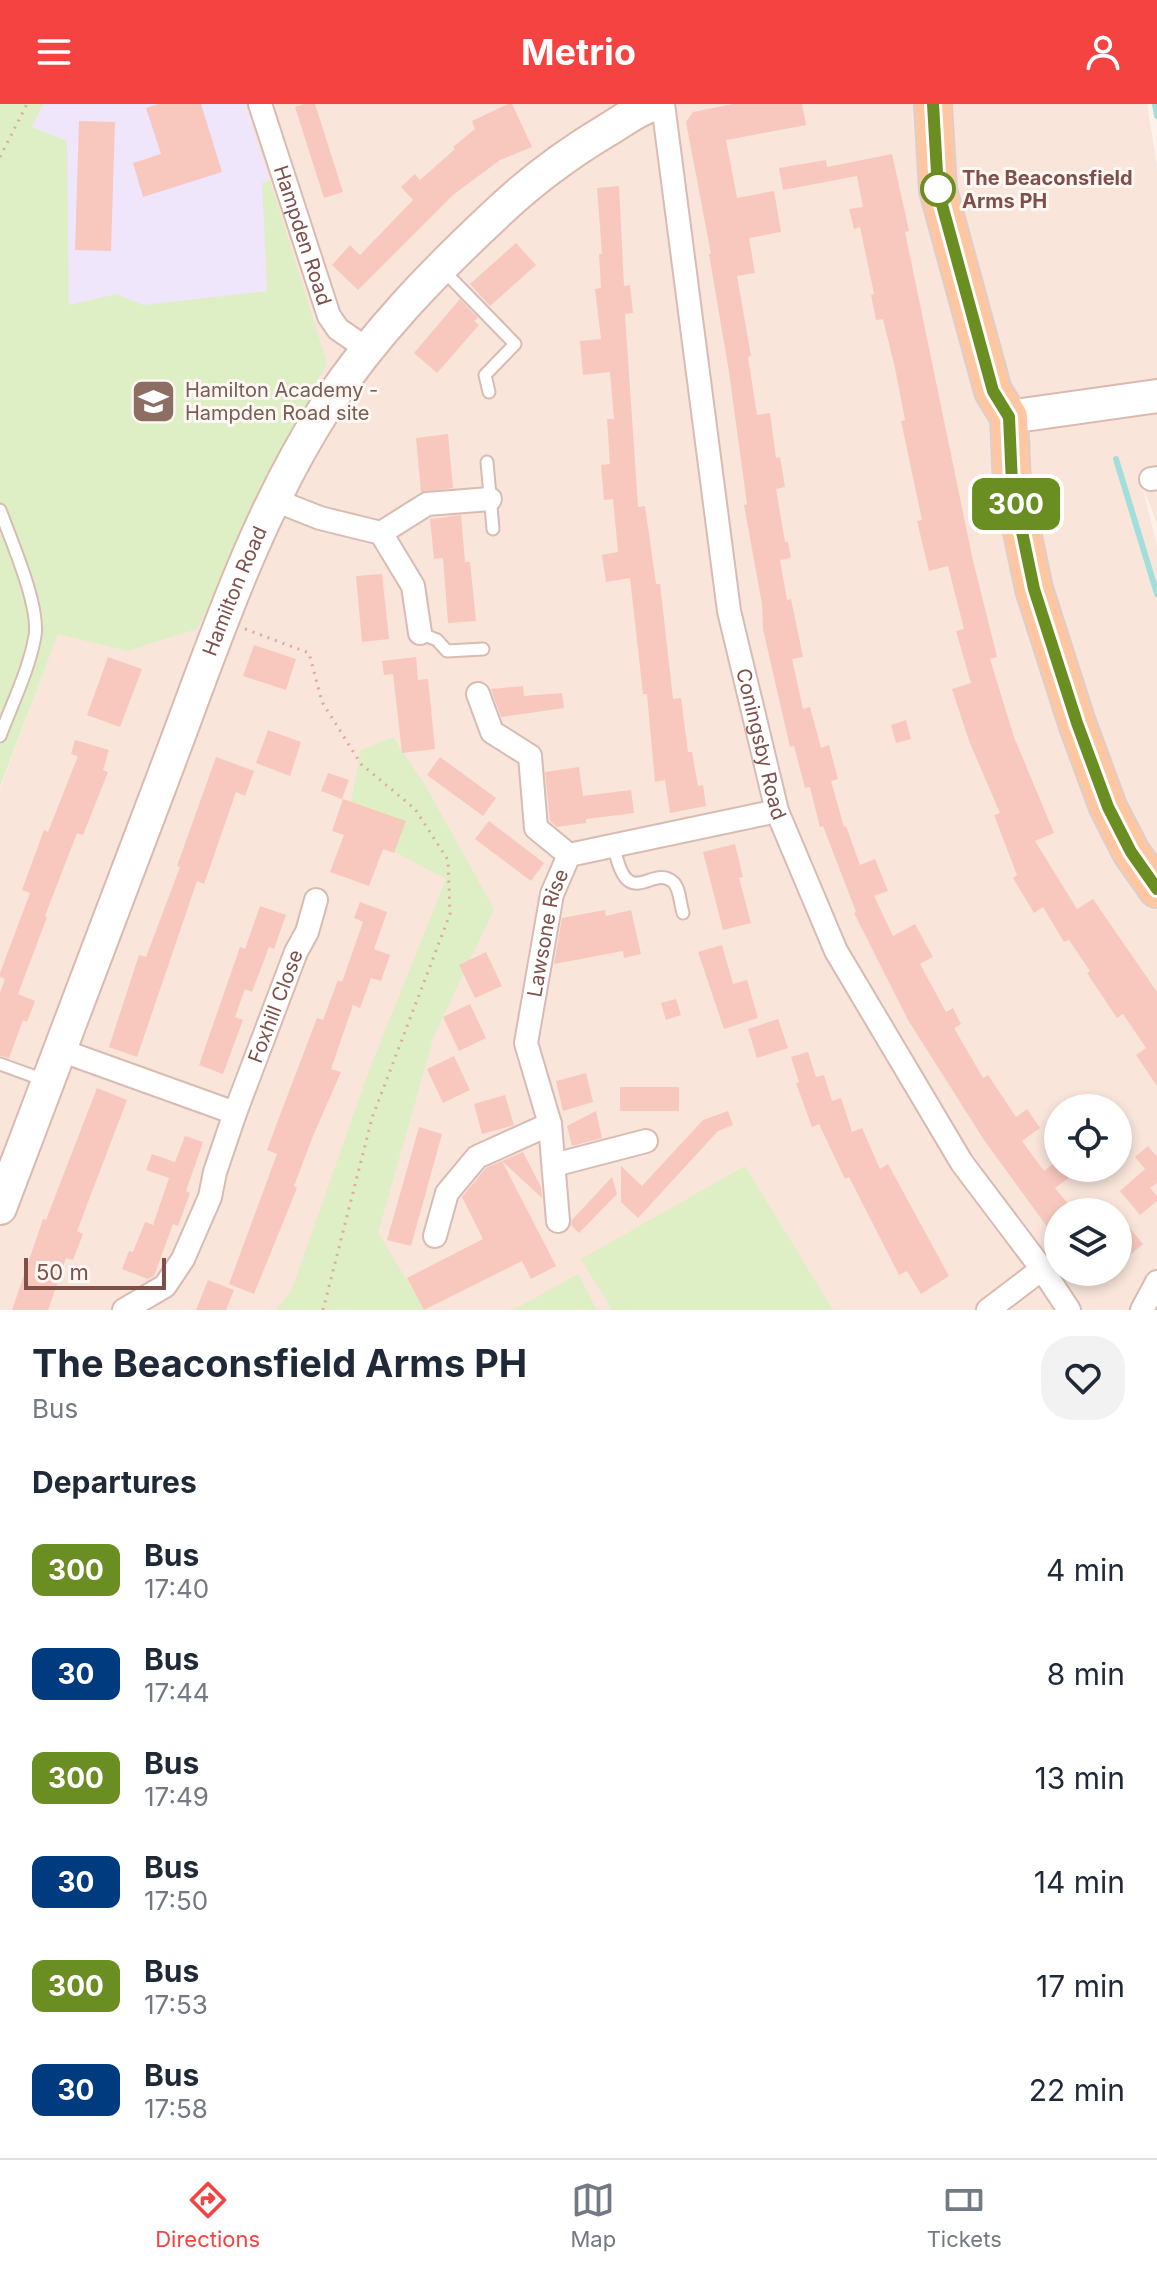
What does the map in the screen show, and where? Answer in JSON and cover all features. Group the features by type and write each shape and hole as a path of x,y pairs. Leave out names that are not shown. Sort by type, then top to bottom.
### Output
{"main road":[{"path":"933,104 938,190 993,391 1009,417 1012,484 1034,589 1108,807 1131,852 1157,889"}],"street":[{"name":"Hampden Road","path":"260,104 329,316 338,329 367,349"},
{"name":"Hamilton Road","path":"0,1208 222,620 272,499 328,403 367,349 440,267 532,181 592,139 655,104"},
{"name":"Coningsby Road","path":"663,104 729,611 777,811 836,951 962,1163 1069,1310"},
{"path":"1009,417 1157,396"},
{"path":"272,499 320,518 381,533 413,586 420,633"},
{"path":"381,533 427,504 490,499"},
{"path":"478,694 492,732 530,756 536,828 569,855"},
{"name":"Lawsone Rise","path":"558,1221 550,1124 526,1043 552,894 569,855 777,811"},
{"name":"Foxhill Close","path":"124,1310 165,1286 183,1259 210,1197 235,1113 296,952 307,932 316,900"},
{"path":"60,1050 235,1113"},
{"path":"435,1236 447,1193 477,1157 550,1124"},
{"path":"554,1165 646,1141"},
{"path":"988,1310 1042,1269"},
{"path":"1142,1310 1157,1282"}],"lane":[{"path":"440,267 515,344 485,375 489,392"},
{"path":"487,462 493,529"},
{"path":"0,510 29,594 35,622 30,654 0,736"},
{"path":"420,633 437,640 447,651 483,649"},
{"path":"614,846 621,874 628,881 639,884 670,879 676,886 683,913"},
{"path":"0,1064 48,1081"}],"path":[{"path":"0,157 27,104"},
{"path":"222,620 309,653 322,702 361,764 415,809 448,860 450,914 372,1118 323,1310"}],"shaded area":[{"path":"0,104 1147,104 1157,165 1157,381 1118,390 1125,417 1157,412 1157,523 1142,485 1157,546 1157,1310 0,1310 0,789 58,633"},
{"name":"Hamilton Academy - Hampden Road site","path":"43,104 245,104 327,363 197,629 127,651 0,190"}],"green space":[{"name":"Hamilton Academy - Hampden Road site","path":"0,104 43,104 32,127 67,141 69,305 116,294 143,305 267,291 262,183 270,180 327,363 197,629 127,651 58,634 0,787"},
{"path":"393,737 426,787 494,909 434,1036 378,1233 425,1310 276,1310 292,1289 370,1068 446,879 346,826 361,750"},
{"path":"745,1166 833,1310 612,1310 581,1259"},
{"path":"578,1274 597,1310 513,1310"}],"building":[{"path":"158,104 201,104 222,172 143,197 133,163 161,154 146,108"},
{"path":"315,104 343,192 324,198 295,107"},
{"path":"512,104 532,147 500,160 453,195 358,290 332,265 350,245 360,255 413,200 401,187 415,174 420,180 455,149 453,147 475,129 472,121"},
{"path":"733,104 802,104 806,125 726,140 737,198 774,191 781,232 749,238 755,273 737,276 751,356 748,357 757,415 770,413 776,458 780,457 785,487 776,489 785,542 788,542 791,558 780,560 787,600 791,599 803,657 792,659 803,709 810,707 821,748 829,745 838,779 831,781 844,827 860,865 875,859 888,891 874,896 893,936 915,924 933,957 920,964 946,1012 953,1008 961,1024 954,1028 983,1078 988,1075 1016,1117 1027,1109 1040,1128 1022,1141 1044,1171 1044,1182 1063,1182 1055,1188 1063,1198 1044,1198 1044,1223 984,1140 908,1020 854,913 823,826 820,827 810,787 805,788 794,746 790,747 763,629 762,604 744,505 747,504 729,372 686,122 693,112"},
{"path":"79,121 115,122 111,251 75,250"},
{"path":"892,154 909,231 905,232 973,561 997,657 990,659 1014,737 1054,833 1035,841 1077,909 1093,899 1157,992 1157,1086 1136,1055 1146,1048 1123,1014 1117,1018 1069,940 1064,942 1043,907 1034,913 1013,878 1017,875 994,815 1000,813 969,741 952,689 971,683 956,631 964,629 948,566 929,571 917,521 922,520 901,421 905,420 895,368 883,319 876,320 871,295 874,294 860,227 854,229 849,209 863,207 857,176 783,190 779,168 826,160 827,167"},
{"path":"619,186 624,286 630,285 633,313 625,314 638,507 645,506 656,584 660,584 673,699 681,698 688,752 692,752 698,786 703,785 706,806 670,813 665,780 655,782 647,694 643,694 630,578 606,582 602,555 618,552 613,499 604,500 601,465 610,464 607,419 614,419 610,372 583,375 580,341 601,339 595,289 601,288 599,254 602,254 597,188"},
{"path":"516,243 536,265 490,306 470,284"},
{"path":"460,299 478,318 474,321 479,325 437,373 414,353"},
{"path":"448,434 453,488 421,492 416,438"},
{"path":"461,515 465,562 470,562 476,621 448,623 443,558 434,559 430,519"},
{"path":"382,574 389,639 362,642 356,576"},
{"path":"254,645 296,659 286,690 243,676"},
{"path":"108,657 142,669 120,727 87,715"},
{"path":"416,657 418,680 428,679 435,749 402,753 393,674 384,675 382,661"},
{"path":"523,686 524,696 562,693 564,708 501,717 491,689"},
{"path":"906,720 911,739 896,743 891,725"},
{"path":"268,730 301,742 290,776 256,763"},
{"path":"75,740 109,750 103,770 108,772 83,835 77,833 18,994 35,1001 27,1022 23,1020 9,1058 0,1056 0,993 5,979 0,977 0,973 30,893 22,890 44,830 48,832 78,756 71,754"},
{"path":"216,757 254,771 245,796 236,792 204,884 197,881 137,1057 109,1047 139,955 146,957 180,867 177,866"},
{"path":"440,757 496,798 483,816 427,775"},
{"path":"579,767 583,796 631,790 634,813 586,819 586,823 557,827 550,821 545,772"},
{"path":"328,773 349,780 342,799 321,791"},
{"path":"343,799 406,821 394,853 383,849 369,886 330,872 344,835 332,831"},
{"path":"489,821 544,863 531,881 475,839"},
{"path":"735,844 743,877 739,878 751,923 723,930 703,852"},
{"path":"360,902 387,912 374,949 390,955 381,981 371,978 360,1008 353,1005 331,1069 341,1072 313,1136 294,1186 297,1188 254,1294 229,1284 277,1154 267,1150 317,1018 323,1020 338,980 342,982 363,922 354,918"},
{"path":"260,906 286,915 274,949 269,947 252,992 245,989 235,1017 243,1020 223,1074 199,1065 240,947 245,949"},
{"path":"605,910 606,916 631,910 641,954 624,958 623,951 554,964 562,918"},
{"path":"722,945 733,984 747,980 758,1018 724,1029 698,952"},
{"path":"486,952 502,986 475,998 459,965"},
{"path":"676,999 681,1015 666,1020 661,1003"},
{"path":"470,1004 486,1038 459,1051 443,1017"},
{"path":"778,1019 788,1048 757,1058 748,1029"},
{"path":"808,1052 816,1077 824,1075 832,1101 841,1098 852,1132 862,1128 880,1169 888,1164 949,1276 921,1294 907,1271 899,1275 849,1177 845,1179 819,1124 812,1127 796,1083 799,1082 791,1057"},
{"path":"454,1056 470,1090 443,1103 427,1069"},
{"path":"586,1073 593,1102 563,1111 556,1081"},
{"path":"620,1087 679,1087 679,1111 620,1111"},
{"path":"97,1088 127,1100 77,1231 83,1234 73,1260 66,1258 48,1310 12,1310 43,1219 46,1220"},
{"path":"505,1095 514,1125 482,1134 474,1104"},
{"path":"596,1111 602,1138 572,1146 567,1126"},
{"path":"728,1111 733,1125 718,1131 638,1218 621,1202 621,1166 642,1186 703,1120"},
{"path":"419,1127 442,1134 411,1246 387,1240"},
{"path":"185,1136 203,1142 186,1191 190,1193 178,1226 173,1224 154,1276 148,1279 122,1269 129,1251 133,1252 145,1222 153,1225 169,1178 146,1170 152,1154 175,1162"},
{"path":"1148,1146 1157,1157 1157,1183 1150,1188 1157,1201 1140,1215 1132,1205 1132,1198 1126,1198 1120,1191 1145,1169 1135,1157"},
{"path":"523,1152 541,1187 542,1198 502,1161"},
{"path":"502,1161 556,1266 531,1279 522,1261 424,1310 407,1278 483,1239 462,1197 486,1168"},
{"path":"612,1177 617,1194 579,1233 571,1225 572,1220"},
{"path":"1132,1231 1143,1244 1132,1253"},
{"path":"208,1280 234,1290 226,1310 196,1310"}],"waterway":[{"path":"1155,104 1157,116"},
{"path":"1116,459 1157,594"}],"bus line":[{"name":"300","path":"933,104 938,190 993,391 1009,417 1012,484 1034,589 1108,807 1131,852 1157,889"}],"place":[{"name":"The Beaconsfield Arms PH","path":"938,189"},
{"name":"Hamilton Academy - Hampden Road site","path":"154,401"}]}
